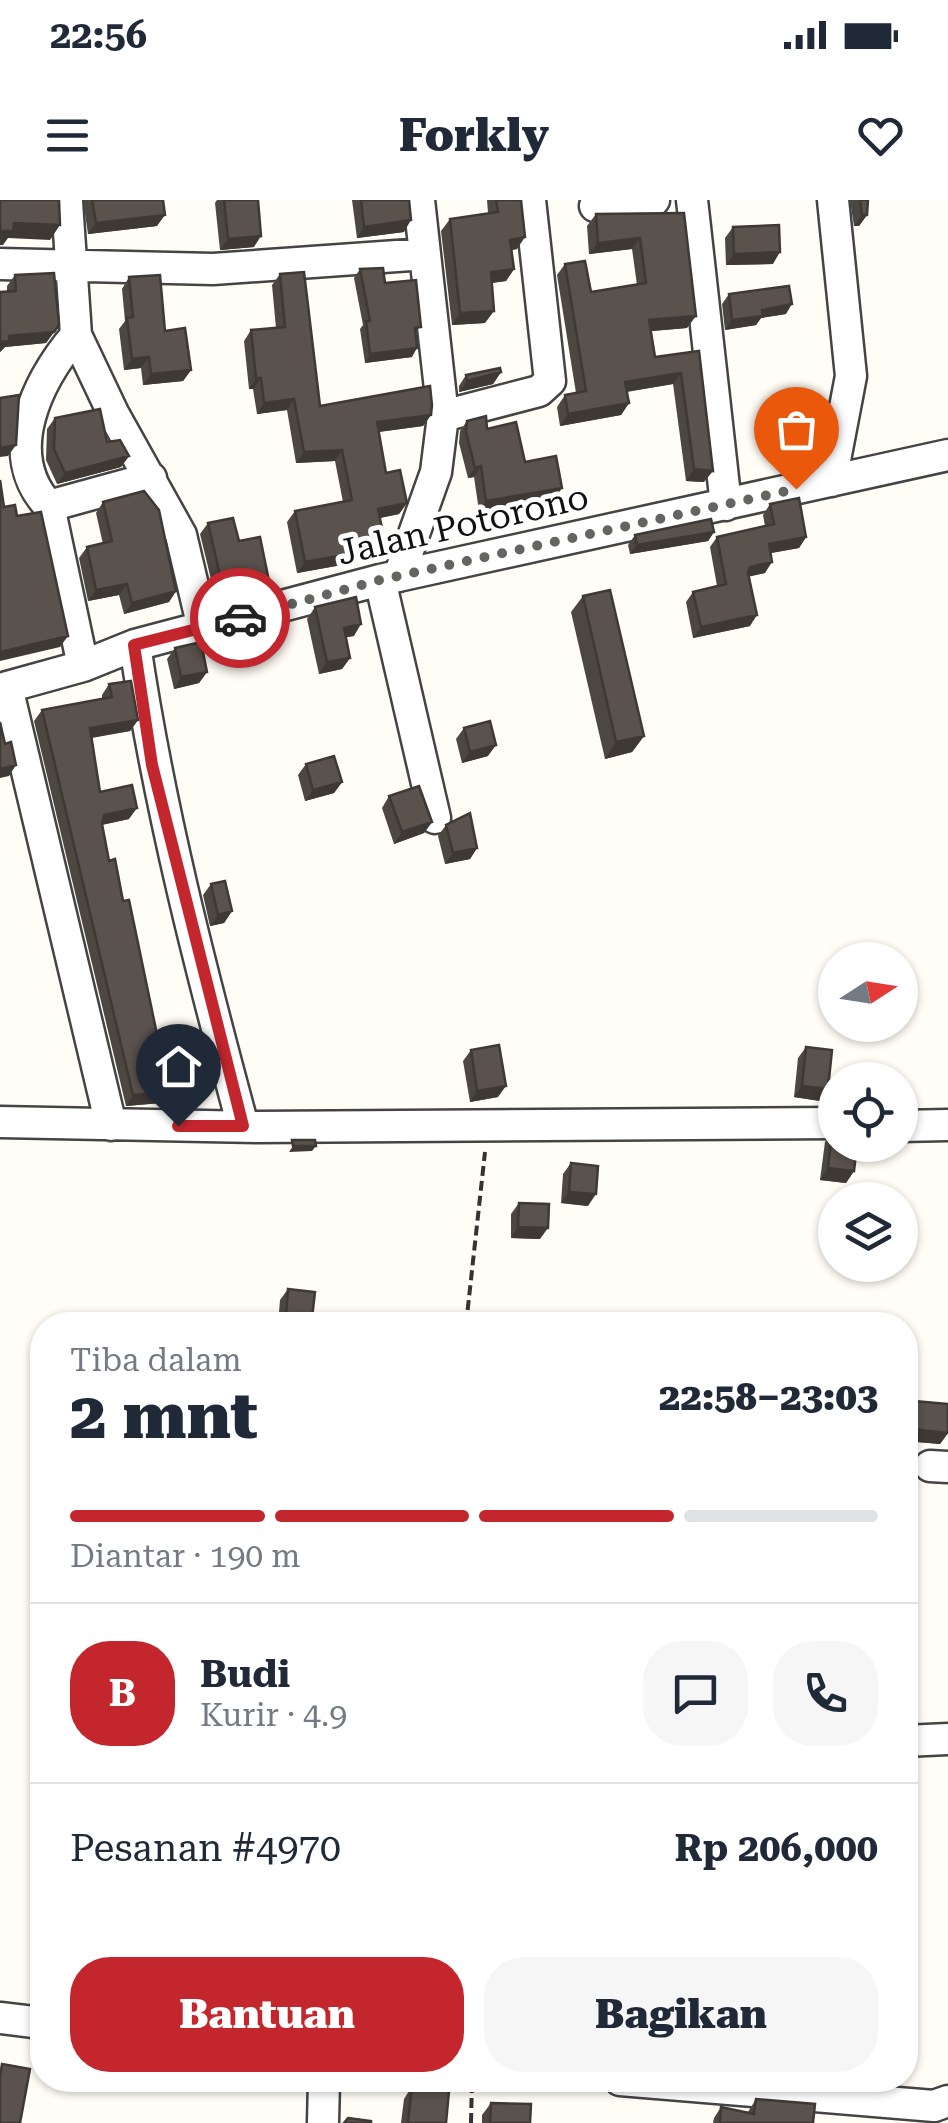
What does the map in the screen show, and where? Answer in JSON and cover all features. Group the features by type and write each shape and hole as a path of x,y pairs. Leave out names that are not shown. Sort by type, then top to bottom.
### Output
{"street":[{"path":"419,200 443,416 442,449 390,578 435,818"},
{"path":"443,416 539,391 550,381 530,200"},
{"path":"595,206 654,200"},
{"path":"692,200 726,505"},
{"path":"831,481 851,376 833,200"},
{"path":"68,202 76,335 113,413 181,536 203,628"},
{"path":"0,264 213,269 425,254"},
{"path":"76,335 49,366 34,396 28,434 30,474 35,491 49,506 83,666"},
{"name":"Jalan Potorono","path":"4,688 83,666 134,645 390,578 948,454"},
{"path":"49,506 150,478"},
{"path":"134,645 152,765 243,1126"},
{"path":"4,688 112,1124"},
{"path":"0,1122 488,1127 818,1122"},
{"path":"918,1126 948,1125"},
{"path":"918,1740 948,1739"},
{"path":"0,2018 30,2022"},
{"path":"323,2123 324,2092"},
{"path":"765,2092 934,2106 948,2101"}],"path":[{"path":"467,1312 488,1127"},
{"path":"471,2123 472,2092"}],"building":[{"path":"0,200 59,200 60,225 14,223 13,231 0,231"},
{"path":"92,200 163,200 165,215 96,223"},
{"path":"224,200 258,200 261,236 228,239"},
{"path":"361,200 409,200 411,220 364,227"},
{"path":"496,200 521,200 525,237 510,240 514,269 491,272 494,311 460,313 450,219 498,212"},
{"path":"860,200 868,200 867,215 862,215"},
{"path":"684,213 696,316 649,320 655,357 699,351 713,471 694,469 681,373 625,382 629,403 568,414 565,395 586,391 565,264 585,261 591,292 646,283 640,238 598,243 596,214"},
{"path":"779,225 780,252 734,254 733,227"},
{"path":"383,268 385,283 416,280 421,327 415,328 417,348 370,354 366,321 370,321 360,269"},
{"path":"304,272 320,406 430,386 432,405 431,415 377,422 386,473 400,470 407,503 378,509 384,538 359,543 361,552 305,562 295,511 352,500 342,450 304,452 294,399 264,403 261,378 256,378 251,330 285,327 280,274"},
{"path":"54,273 59,325 54,332 9,336 9,341 0,342 0,292 16,291 15,275"},
{"path":"160,275 165,331 185,328 191,370 151,374 149,357 132,359 127,318 133,317 129,277"},
{"path":"789,286 792,304 762,310 763,316 732,320 729,294"},
{"path":"500,368 501,372 467,381 466,375"},
{"path":"19,395 16,445 0,448 0,398"},
{"path":"100,409 107,442 120,440 129,456 65,473 54,449 55,418"},
{"path":"486,416 487,429 516,422 525,462 556,456 562,488 486,501 481,466 475,468 466,432 467,421"},
{"path":"0,480 4,507 15,505 17,516 41,512 68,636 0,652"},
{"path":"144,491 159,510 176,591 132,603 127,584 96,590 87,547 112,541 103,502"},
{"path":"799,498 806,537 769,544 772,562 750,567 757,615 701,627 693,592 726,584 717,537 774,524 770,504"},
{"path":"233,518 239,541 260,537 269,581 224,593 208,523"},
{"path":"711,519 714,532 637,545 635,535"},
{"path":"610,590 644,736 616,742 583,596"},
{"path":"356,597 361,624 344,628 350,658 327,662 315,607"},
{"path":"201,642 207,672 181,677 175,648"},
{"path":"131,681 138,720 90,728 100,792 132,785 137,808 104,815 102,824 109,861 115,859 123,901 129,900 169,1092 133,1095 42,710 112,697 109,684"},
{"path":"490,721 496,745 470,752 464,728"},
{"path":"0,722 5,744 11,742 16,765 0,769"},
{"path":"334,756 342,782 313,790 306,764"},
{"path":"419,786 432,822 402,832 389,796"},
{"path":"470,813 477,848 453,853 446,825"},
{"path":"225,881 232,911 218,915 211,884"},
{"path":"499,1045 506,1086 477,1091 471,1050"},
{"path":"806,1047 832,1050 831,1062 818,1062 818,1088 802,1086"},
{"path":"292,1140 315,1140 316,1146 293,1146"},
{"path":"829,1162 855,1162 854,1171 828,1168"},
{"path":"571,1163 598,1166 596,1194 569,1192"},
{"path":"519,1203 549,1204 548,1228 518,1227"},
{"path":"288,1289 315,1292 313,1312 286,1312"},
{"path":"918,1401 948,1404 948,1433 918,1430"},
{"path":"2,2064 30,2069 20,2123 0,2123"},
{"path":"411,2092 449,2092 446,2123 408,2123"},
{"path":"756,2099 815,2104 813,2123 720,2123 721,2107 754,2114"},
{"path":"491,2103 531,2104 530,2123 490,2123"},
{"path":"348,2118 371,2121 371,2123 344,2123"}],"way so far":[{"path":"240,618 380,580 796,489"}],"route":[{"path":"178,1126 243,1126 198,960 152,765 134,645 240,618"}]}
